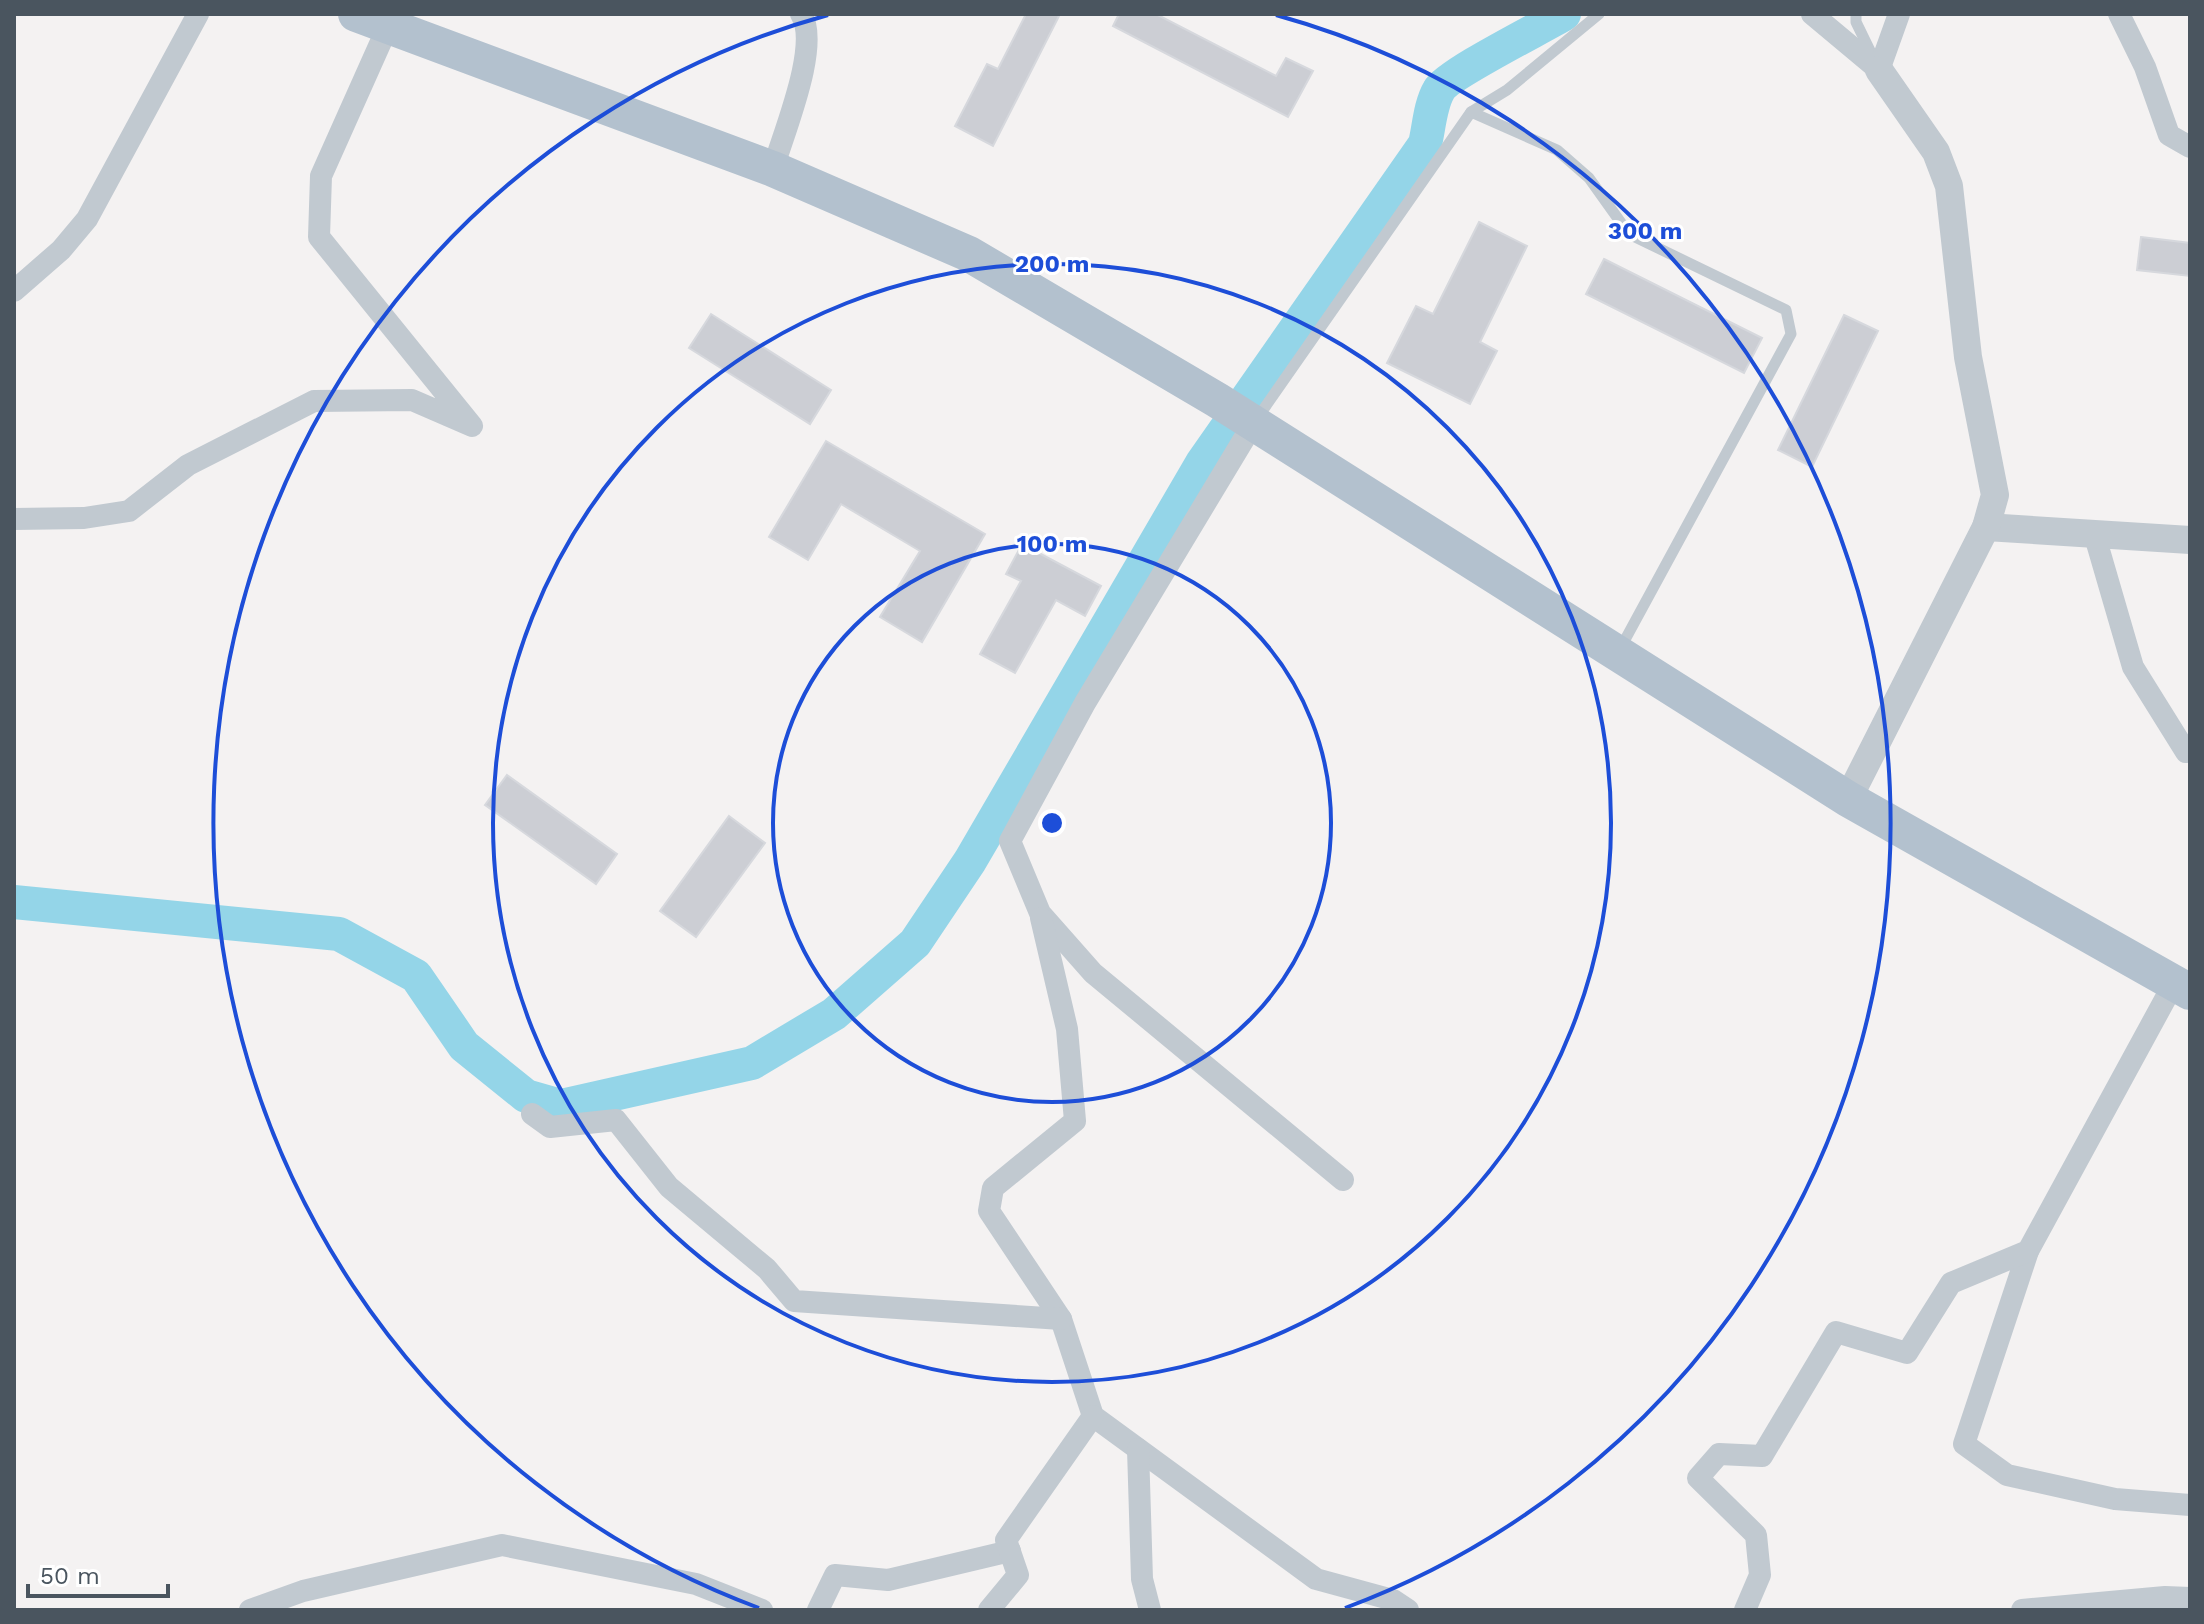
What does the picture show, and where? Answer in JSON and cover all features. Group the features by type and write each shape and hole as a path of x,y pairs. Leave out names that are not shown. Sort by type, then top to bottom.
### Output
{"main road":[{"path":"372,20 773,169 969,254 1217,400 1848,799 2182,988"}],"street":[{"path":"14,291 61,250 87,219 198,14"},
{"path":"773,169 804,68 808,24 801,14"},
{"path":"1812,14 1879,70 1936,152 1949,186 1968,357 1995,495 1986,527 1848,799"},
{"path":"1879,70 1899,14"},
{"path":"2119,14 2145,67 2169,135 2190,147"},
{"path":"14,519 84,518 129,511 188,465 314,401 412,400 472,426 319,237 321,176 372,20"},
{"path":"1252,424 1085,703 1010,841 1040,913 1067,1029 1075,1121 993,1188 989,1211 1061,1319 1093,1416 1316,1579 1393,1600 1408,1610"},
{"path":"1986,527 2190,540"},
{"path":"2094,533 2133,667 2186,752 2190,751"},
{"path":"1040,913 1093,973 1343,1180"},
{"path":"2182,988 2028,1251 1964,1444 2007,1475 2115,1499 2190,1505"},
{"path":"532,1114 550,1127 616,1120 669,1187 767,1269 794,1301 1061,1319"},
{"path":"1745,1610 1760,1575 1756,1535 1698,1478 1719,1454 1762,1456 1836,1332 1907,1353 1951,1283 2028,1251"},
{"path":"989,1610 1018,1575 1006,1540 1093,1416"},
{"path":"1138,1449 1142,1579 1150,1610"},
{"path":"250,1610 303,1591 502,1545 696,1584 762,1610"},
{"path":"818,1610 835,1575 888,1580 1010,1551"},
{"path":"2022,1610 2165,1597 2190,1598"}],"lane":[{"path":"1252,424 1471,112 1507,90 1599,14"},
{"path":"1856,14 1856,22 1879,70"},
{"path":"1471,112 1557,150 1589,178 1629,234 1786,310 1791,334 1617,653"}],"building":[{"path":"1026,14 1060,14 993,146 955,126 987,64 998,69"},
{"path":"1119,14 1156,14 1276,76 1286,58 1313,71 1288,117 1113,26"},
{"path":"1479,222 1527,246 1480,342 1497,351 1470,404 1387,363 1416,306 1433,314"},
{"path":"2141,237 2190,243 2190,276 2137,270"},
{"path":"1604,259 1762,338 1744,373 1586,294"},
{"path":"711,314 831,390 810,424 689,348"},
{"path":"1844,315 1878,331 1812,467 1778,450"},
{"path":"826,441 985,534 922,642 880,617 920,551 841,504 808,560 769,537"},
{"path":"1022,544 1101,586 1085,616 1056,600 1015,673 980,654 1021,581 1006,574"},
{"path":"507,775 617,854 596,884 485,805"},
{"path":"729,816 765,843 696,937 660,911"}],"waterway":[{"path":"14,902 339,934 416,976 464,1046 526,1096 561,1106 752,1063 834,1014 915,943 970,861 1202,463 1425,144 1439,90 1459,73 1564,14"}]}
